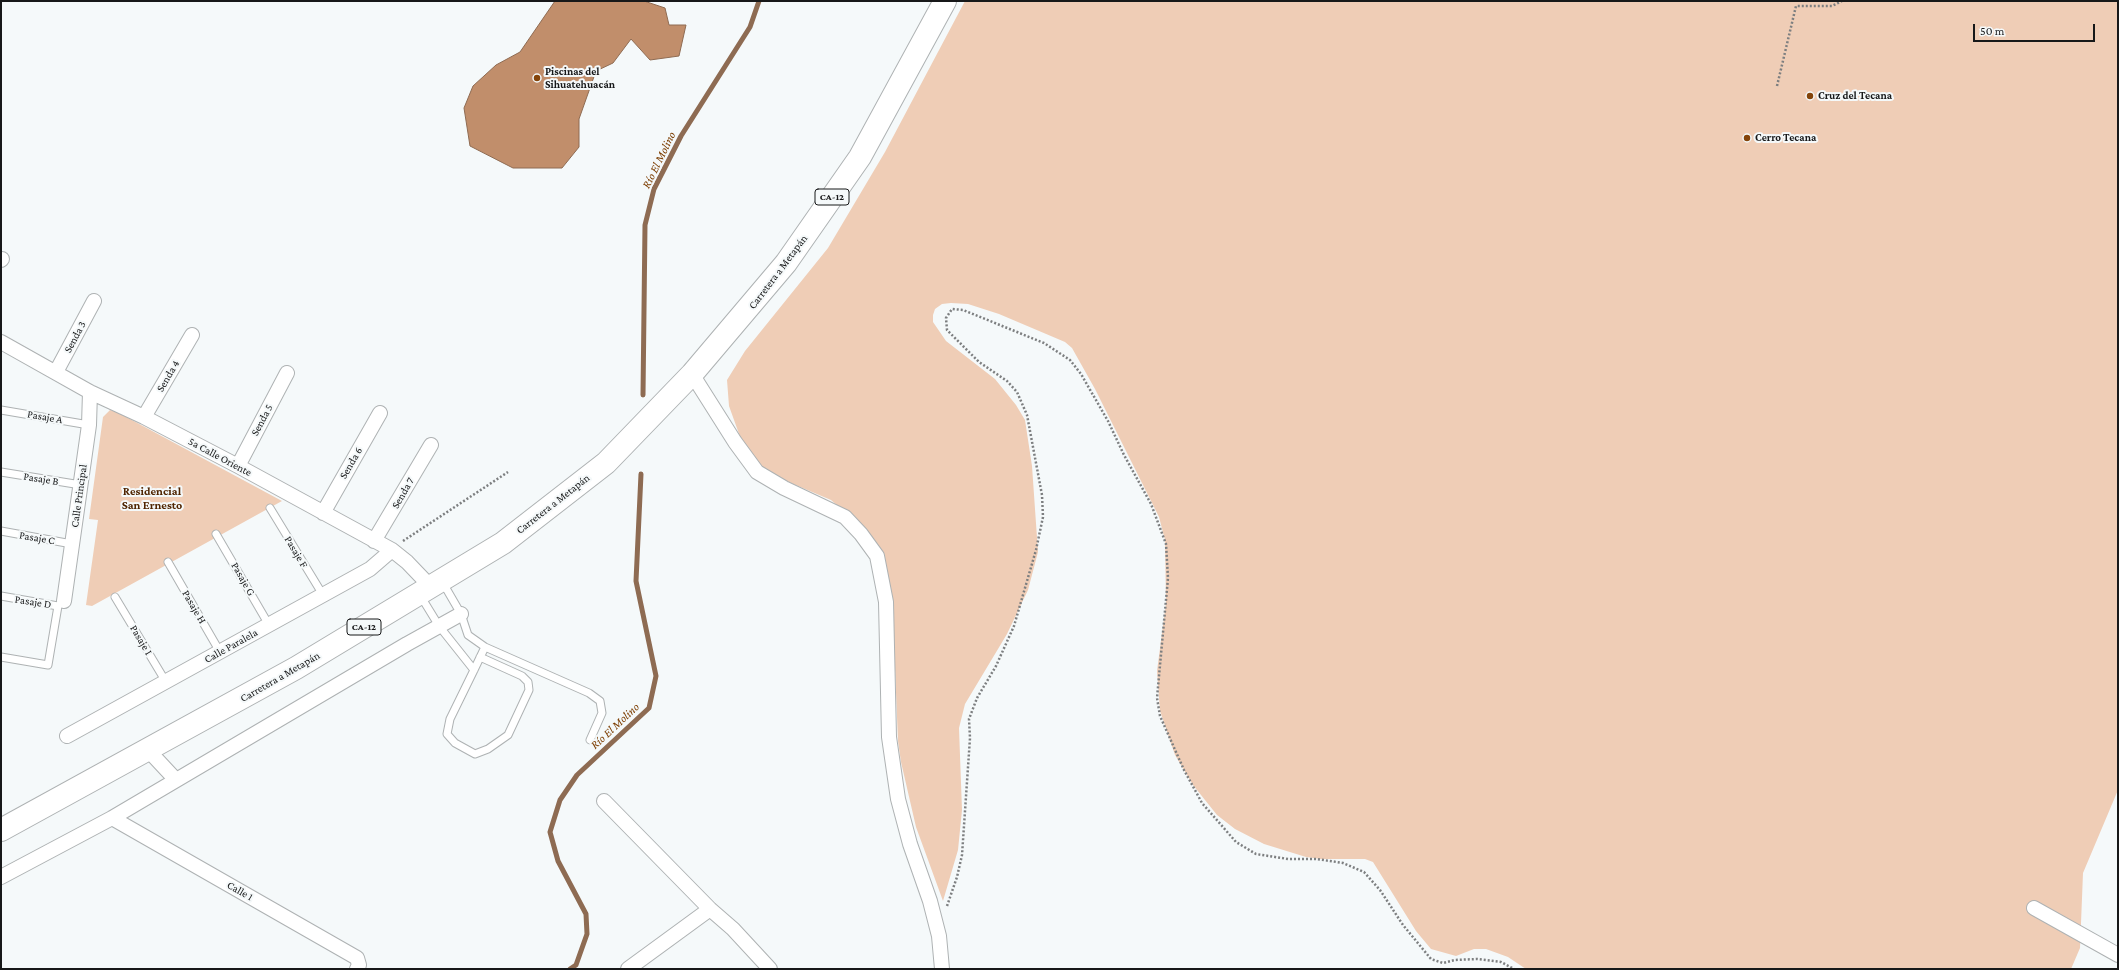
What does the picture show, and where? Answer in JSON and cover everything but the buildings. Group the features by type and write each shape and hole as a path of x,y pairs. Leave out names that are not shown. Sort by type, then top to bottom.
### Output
{"main road":[{"name":"Carretera a Metapán","path":"1,830 296,668 503,543 606,463 692,374 786,264 860,157 944,1"}],"street":[{"name":"Senda 3","path":"56,372 94,301"},
{"name":"Senda 4","path":"144,417 192,335"},
{"name":"5a Calle Oriente","path":"1,342 90,392 144,417 238,466 392,550 407,562 430,586"},
{"name":"Senda 5","path":"238,466 287,373"},
{"path":"692,374 735,442 758,472 784,488 845,517 861,534 877,556 886,602 889,737 898,799 910,844 930,900 938,931 942,969"},
{"name":"Calle Principal","path":"61,603 81,485 89,425 90,392"},
{"name":"Senda 6","path":"323,513 380,413"},
{"name":"Senda 7","path":"374,541 431,445"},
{"name":"Calle Paralela","path":"67,736 370,569 392,550"},
{"path":"1,877 112,818 461,614"},
{"path":"148,750 176,780"},
{"path":"604,801 710,909 733,928 770,969"},
{"name":"Calle 1","path":"112,818 356,958 359,965 357,969"},
{"path":"2034,908 2118,955"},
{"path":"628,969 710,909"}],"lane":[{"name":"Pasaje A","path":"1,410 89,425"},
{"name":"Pasaje B","path":"1,472 81,485"},
{"name":"Pasaje F","path":"270,508 322,595"},
{"name":"Pasaje C","path":"1,531 72,544"},
{"name":"Pasaje G","path":"216,534 269,625"},
{"name":"Pasaje H","path":"168,562 220,652"},
{"path":"430,586 461,614 468,635 485,647 589,693 600,701 602,713 590,740"},
{"path":"430,586 439,626 474,670"},
{"name":"Pasaje D","path":"1,596 61,603"},
{"name":"Pasaje I","path":"115,597 166,682"},
{"name":"Calle Principal","path":"1,657 48,665 61,603"},
{"path":"480,657 522,676 528,682 529,690 508,735 488,750 475,754 455,743 447,734 450,719 474,670 480,657 485,647"}],"path":[{"path":"1777,86 1796,6 1832,6 1842,1"},
{"path":"938,931 957,877 962,854 970,738 969,719 977,698 996,666 1014,626 1036,550 1043,517 1042,495 1027,415 1017,392 1007,381 979,362 947,330 946,318 952,309 964,310 1044,343 1070,360 1081,374 1151,504 1166,544 1168,578 1158,691 1160,716 1184,770 1202,803 1236,842 1256,854 1288,859 1343,863 1364,872 1380,890 1403,925 1431,959 1442,962 1477,959 1501,962 1514,969"},
{"path":"392,550 405,539 508,472"}],"shaded area":[{"name":"Piscinas del Sihuatehuacán","path":"555,1 644,1 665,8 669,25 686,25 679,56 650,60 631,39 613,63 596,71 579,119 579,147 562,168 513,168 470,146 464,108 473,86 496,65 520,52"},
{"path":"965,1 2118,1 2118,790 2083,873 2080,948 2071,969 1526,969 1508,957 1486,949 1474,949 1456,956 1431,949 1416,931 1373,862 1365,859 1321,859 1306,857 1264,844 1235,829 1217,815 1193,785 1175,755 1160,711 1157,671 1166,603 1165,540 1159,517 1095,389 1072,348 1065,342 999,314 968,304 951,303 942,304 935,309 933,322 946,341 995,379 1016,405 1025,420 1032,466 1038,552 1028,590 1007,634 965,704 959,728 962,810 958,850 943,901 916,827 901,762 898,741 893,620 887,572 852,518 831,500 779,478 762,467 743,445 729,406 727,380 745,351 828,248 885,152"},
{"path":"110,410 117,412 282,501 92,606 86,605 98,520 89,519 103,417"}],"waterway":[{"name":"Río El Molino","path":"643,395 645,225 654,189 681,136 750,27 759,1"},
{"name":"Río El Molino","path":"570,969 576,965 587,934 586,914 558,861 550,832 560,800 577,775 649,708 656,676 636,581 641,474"}],"place":[{"name":"Piscinas del Sihuatehuacán","path":"537,78"},
{"name":"Cruz del Tecana","path":"1810,96"},
{"name":"Cerro Tecana","path":"1747,138"}],"district":[{"name":"Residencial San Ernesto","path":"152,498"}]}
